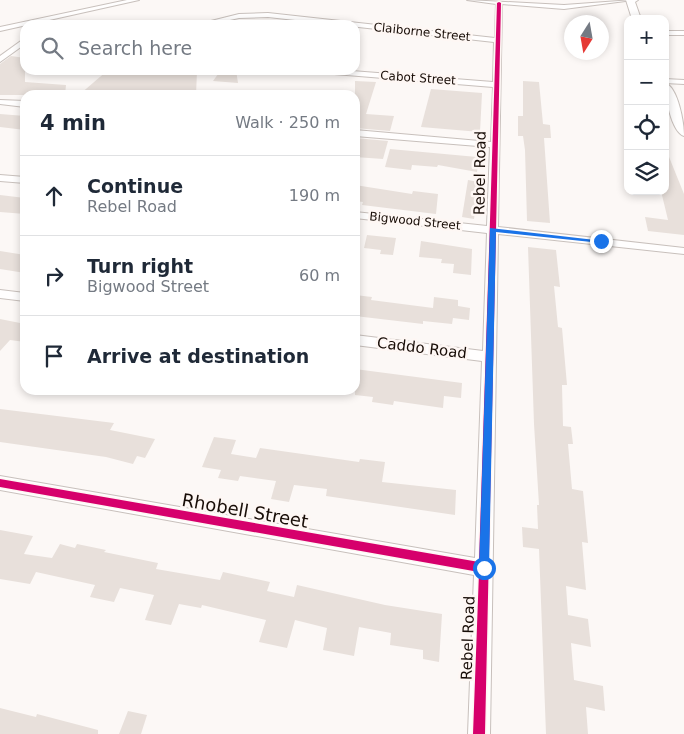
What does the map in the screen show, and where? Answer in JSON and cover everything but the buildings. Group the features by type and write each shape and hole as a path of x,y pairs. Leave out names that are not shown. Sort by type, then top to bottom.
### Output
{"street":[{"path":"44,20 136,0"},
{"path":"470,0 564,7 634,0"},
{"path":"630,0 636,15"},
{"name":"Rebel Road","path":"479,734 499,3"},
{"name":"Claiborne Street","path":"219,20 232,17 268,15 314,20"},
{"path":"0,29 20,25"},
{"name":"Claiborne Street","path":"360,25 498,40"},
{"path":"669,33 684,33"},
{"path":"0,60 20,49"},
{"name":"Cabot Street","path":"360,74 496,84"},
{"path":"669,81 684,82"},
{"path":"669,96 684,132"},
{"path":"0,102 20,104"},
{"path":"360,133 494,145"},
{"path":"0,178 20,180"},
{"name":"Bigwood Street","path":"360,216 684,250"},
{"path":"0,294 20,296"},
{"name":"Caddo Road","path":"360,341 489,357"},
{"name":"Rhobell Street","path":"0,483 484,568"}],"cycle path":[{"path":"479,734 499,3"},
{"path":"0,483 484,568"}],"route":[{"path":"484,568 493,230 601,241"}]}
